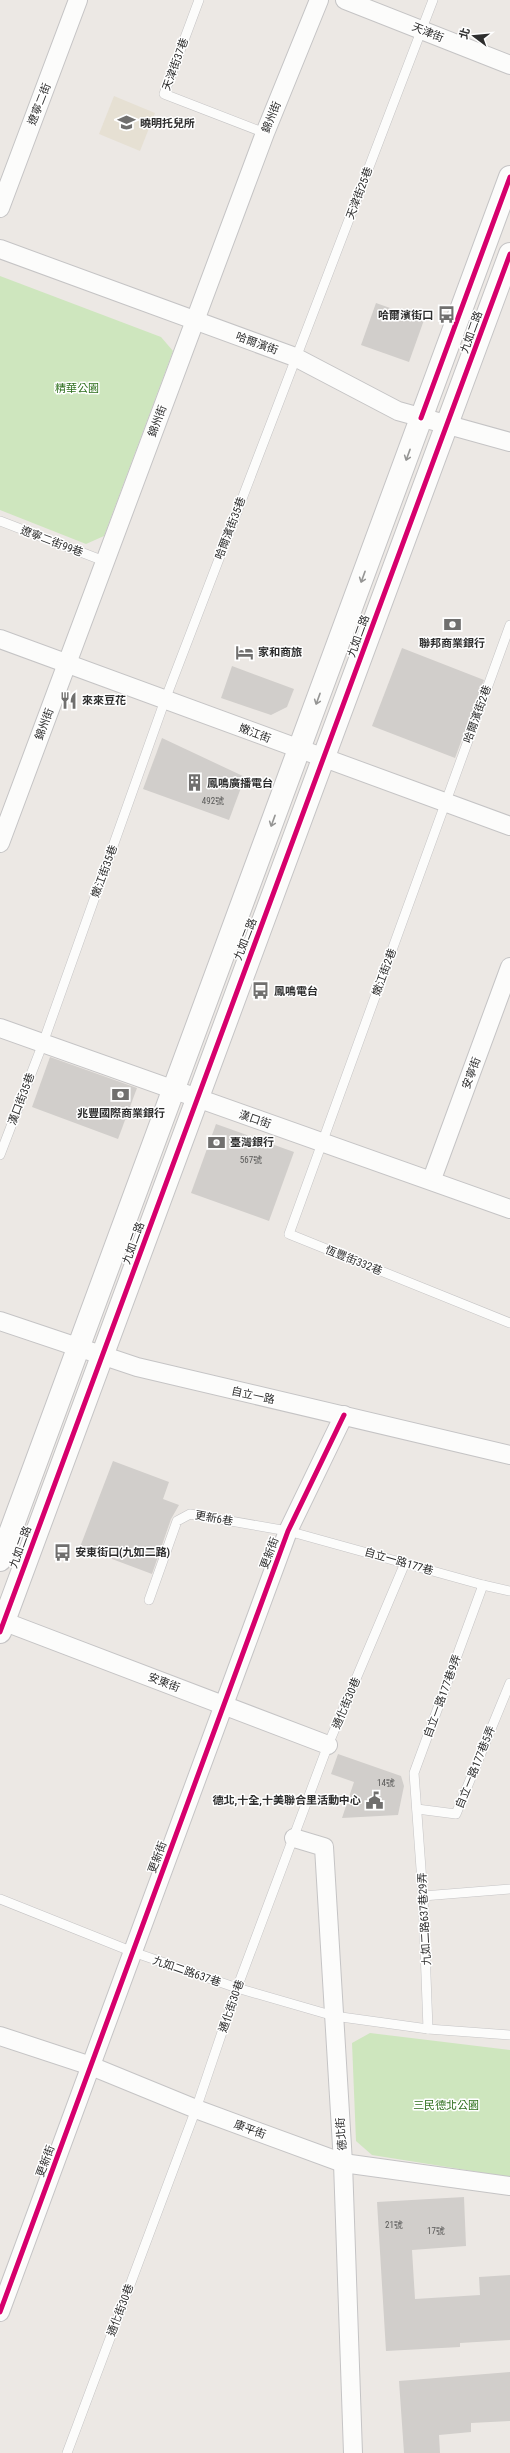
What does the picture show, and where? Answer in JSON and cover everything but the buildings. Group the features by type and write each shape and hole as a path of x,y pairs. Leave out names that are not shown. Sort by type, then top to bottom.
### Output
{"street":[{"name":"遼寧二街","path":"0,208 78,0"},
{"name":"錦州街","path":"0,843 264,133 319,0"},
{"name":"天津街","path":"345,0 423,29 510,65"},
{"name":"九如二路","path":"0,1560 510,177"},
{"name":"哈爾濱街","path":"0,249 295,357 398,410 447,426 510,442"},
{"name":"九如二路","path":"1,1625 102,1357 196,1098 324,758 510,254"},
{"name":"嫩江街","path":"0,639 510,826"},
{"name":"安寧街","path":"432,1179 510,966"},
{"name":"漢口街","path":"0,1028 172,1091 432,1179 510,1209"},
{"name":"自立一路","path":"0,1321 102,1357 208,1385 344,1415 510,1455"},
{"name":"更新街","path":"0,2312 288,1531 344,1415"},
{"name":"安東街","path":"1,1625 224,1705 328,1745"},
{"name":"德北街","path":"294,1838 324,1847 343,2163 353,2453"},
{"name":"康平街","path":"0,2036 91,2066 196,2109 343,2163 510,2186"}],"lane":[{"name":"天津街37巷","path":"198,0 164,94 264,133"},
{"name":"天津街25巷","path":"295,357 433,0"},
{"name":"哈爾濱街35巷","path":"165,700 295,357"},
{"name":"遼寧二街99巷","path":"0,521 104,561"},
{"name":"哈爾濱街2巷","path":"445,803 510,625"},
{"name":"嫩江街35巷","path":"43,1043 165,700"},
{"name":"嫩江街2巷","path":"322,1141 445,803"},
{"name":"漢口街35巷","path":"0,1154 43,1043"},
{"name":"恆豐街332巷","path":"322,1141 289,1234 510,1323"},
{"name":"更新6巷","path":"149,1600 177,1521 190,1514 288,1531"},
{"name":"自立一路177巷","path":"288,1531 483,1585 510,1591"},
{"name":"通化街30巷","path":"67,2453 196,2109 237,1988 328,1745 405,1563"},
{"name":"自立一路177巷9弄","path":"417,1809 414,1773 483,1585"},
{"name":"自立一路177巷5弄","path":"417,1809 456,1814 510,1683"},
{"name":"九如二路637巷29弄","path":"417,1809 423,1896 428,2029"},
{"path":"423,1896 510,1889"},
{"name":"九如二路637巷","path":"0,1899 133,1952 237,1988 334,2016 428,2029 510,2035"}],"shaded area":[{"name":"曉明托兒所","path":"114,96 155,113 140,151 99,134"}],"green space":[{"name":"精華公園","path":"0,276 161,337 173,351 104,536 86,544 0,510"},
{"name":"三民德北公園","path":"370,2033 510,2050 510,2177 372,2155 356,2141 352,2043"}],"cycle path":[{"path":"421,418 510,177"},
{"path":"0,1632 510,254"},
{"path":"0,2312 288,1531 344,1415"}],"place":[{"name":"曉明托兒所","path":"127,123"},
{"name":"哈爾濱街口","path":"446,315"},
{"name":"聯邦商業銀行","path":"452,625"},
{"name":"家和商旅","path":"245,652"},
{"name":"來來豆花","path":"69,700"},
{"name":"鳳鳴廣播電台","path":"194,783"},
{"name":"鳳鳴電台","path":"261,991"},
{"name":"兆豐國際商業銀行","path":"121,1095"},
{"name":"臺灣銀行","path":"217,1142"},
{"name":"安東街口(九如二路)","path":"62,1552"},
{"name":"德北,十全,十美聯合里活動中心","path":"374,1800"}]}
